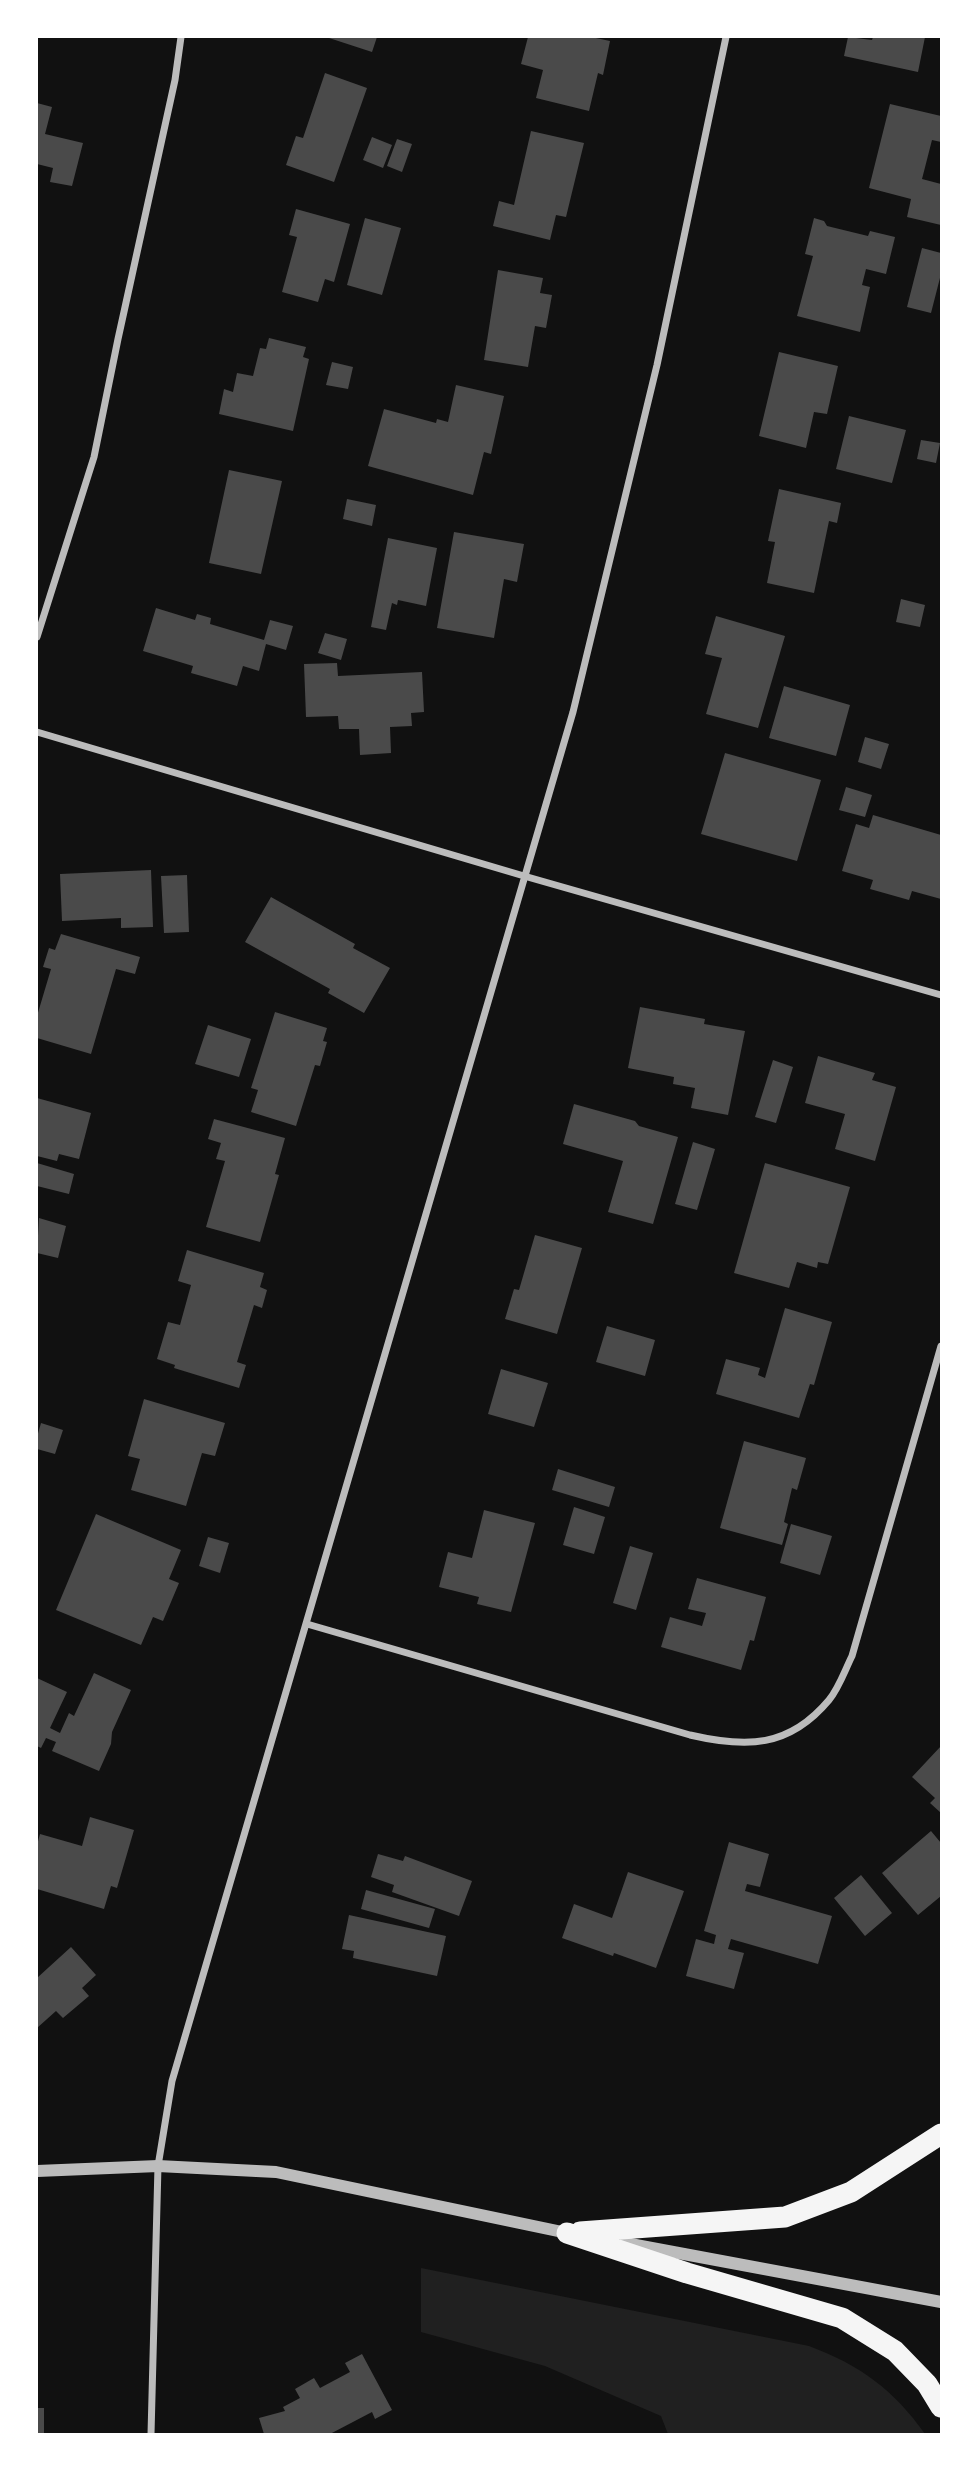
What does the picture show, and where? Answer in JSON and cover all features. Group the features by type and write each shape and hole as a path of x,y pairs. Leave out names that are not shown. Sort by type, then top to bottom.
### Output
{"highway":[{"path":"567,2233 785,2217 851,2192 941,2134"},
{"path":"567,2233 687,2273 842,2318 895,2351 927,2384 941,2407"}],"street":[{"path":"37,638 94,457 175,80 181,37"},
{"path":"151,2434 158,2165 172,2081 573,712 657,365 726,37"},
{"path":"37,732 524,876 941,995"},
{"path":"307,1624 712,1740 768,1742 798,1728 830,1699 852,1656 941,1346"},
{"path":"37,2171 158,2165 276,2172 567,2233 941,2302"}],"shaded area":[{"path":"421,2268 809,2346 844,2362 874,2381 901,2404 925,2434 668,2434 661,2416 545,2366 421,2332"}],"building":[{"path":"326,37 377,37 372,52"},
{"path":"528,37 591,37 610,41 603,75 598,73 589,111 536,98 543,70 521,64"},
{"path":"848,37 872,40 873,37 925,37 918,72 844,56"},
{"path":"325,73 367,88 334,182 286,165 296,136 303,138"},
{"path":"37,103 52,107 45,134 83,143 72,186 50,182 53,168 37,164"},
{"path":"890,104 941,116 941,142 932,140 922,179 941,184 941,225 907,217 911,199 869,188"},
{"path":"531,131 584,143 566,217 556,215 550,240 493,226 499,201 514,205"},
{"path":"372,137 392,145 383,168 363,160"},
{"path":"397,139 412,144 402,172 387,166"},
{"path":"296,209 350,224 334,282 325,279 318,302 282,292 297,237 289,235"},
{"path":"365,218 401,228 382,295 347,285"},
{"path":"814,218 824,221 827,226 868,236 870,231 895,237 886,274 866,269 862,285 870,287 860,332 797,316 813,256 805,254"},
{"path":"922,248 941,253 941,274 931,313 907,307"},
{"path":"498,270 543,278 540,293 552,295 546,328 535,326 528,367 484,360"},
{"path":"269,338 306,347 303,357 309,359 293,431 219,414 224,389 233,392 237,373 253,376 260,348 266,349"},
{"path":"779,352 838,366 827,414 814,412 806,448 759,436"},
{"path":"332,362 353,367 348,389 326,385"},
{"path":"456,385 504,396 491,454 484,452 473,495 368,466 384,409 436,423 437,419 448,422"},
{"path":"849,416 906,430 892,483 836,469"},
{"path":"921,440 940,443 936,463 917,459"},
{"path":"229,470 282,481 261,574 209,563"},
{"path":"779,489 841,503 837,523 829,521 814,593 767,583 775,542 768,541"},
{"path":"347,499 376,505 372,526 343,519"},
{"path":"454,532 524,544 517,582 504,579 494,638 437,628"},
{"path":"388,538 437,548 426,606 398,600 397,605 392,603 386,630 371,627"},
{"path":"901,599 925,605 920,627 896,622"},
{"path":"156,608 195,620 197,614 211,618 210,624 264,640 270,620 293,626 286,650 266,644 259,671 243,666 237,686 191,673 193,666 143,651"},
{"path":"716,616 785,636 758,728 706,714 722,658 705,654"},
{"path":"325,633 347,639 341,660 318,653"},
{"path":"337,663 338,676 422,672 424,712 411,713 412,726 390,727 391,753 360,755 359,729 339,729 338,716 306,717 304,664"},
{"path":"784,686 850,705 836,756 769,738"},
{"path":"865,737 889,744 881,769 858,762"},
{"path":"725,753 821,780 797,861 701,834"},
{"path":"846,787 872,795 865,817 839,810"},
{"path":"873,815 941,835 941,899 912,891 909,900 870,889 873,880 842,871 856,824 869,828"},
{"path":"151,870 153,927 121,928 121,918 62,921 60,874"},
{"path":"187,875 189,932 164,933 161,876"},
{"path":"271,897 355,944 353,948 390,968 364,1013 328,993 330,989 245,942"},
{"path":"61,934 140,957 135,974 116,969 91,1054 37,1038 37,1016 51,969 43,967 49,948 55,950"},
{"path":"640,1007 705,1019 704,1024 745,1031 728,1115 691,1108 695,1088 673,1084 674,1077 628,1068"},
{"path":"275,1012 327,1028 323,1041 327,1042 320,1066 315,1065 296,1126 251,1112 258,1090 251,1088"},
{"path":"208,1025 251,1039 239,1077 195,1064"},
{"path":"818,1056 875,1073 872,1080 896,1087 875,1161 835,1149 845,1114 805,1103"},
{"path":"773,1060 793,1067 776,1123 755,1117"},
{"path":"37,1098 91,1113 79,1159 59,1154 57,1161 37,1156"},
{"path":"574,1104 635,1121 639,1126 678,1137 653,1224 608,1212 623,1161 563,1144"},
{"path":"214,1119 285,1138 275,1174 279,1175 260,1242 206,1227 225,1161 216,1159 221,1143 208,1139"},
{"path":"693,1142 715,1149 697,1210 675,1204"},
{"path":"37,1163 74,1174 69,1194 37,1186"},
{"path":"765,1163 850,1187 828,1264 818,1262 817,1268 797,1262 789,1288 734,1273"},
{"path":"39,1218 66,1226 58,1258 37,1253"},
{"path":"535,1235 582,1248 557,1334 505,1319 514,1289 519,1290"},
{"path":"187,1250 264,1273 260,1287 267,1290 262,1308 254,1305 237,1362 246,1365 239,1388 174,1368 175,1365 157,1359 168,1322 180,1325 191,1285 178,1281"},
{"path":"785,1308 832,1322 814,1385 810,1384 799,1418 716,1394 726,1359 760,1368 758,1375 765,1378"},
{"path":"607,1326 655,1340 645,1376 596,1362"},
{"path":"501,1369 548,1383 534,1427 488,1414"},
{"path":"144,1399 225,1423 215,1456 202,1453 186,1506 131,1490 140,1459 128,1456"},
{"path":"41,1423 63,1430 55,1454 37,1449"},
{"path":"744,1441 806,1458 797,1490 792,1488 784,1522 788,1524 782,1545 720,1528"},
{"path":"558,1469 615,1487 609,1507 552,1490"},
{"path":"574,1507 605,1517 594,1554 563,1545"},
{"path":"484,1510 535,1523 511,1612 477,1604 479,1597 439,1587 448,1552 472,1558"},
{"path":"96,1514 181,1550 169,1579 179,1583 163,1621 153,1617 141,1645 56,1610"},
{"path":"791,1524 832,1536 820,1575 780,1563"},
{"path":"208,1537 229,1543 220,1573 199,1566"},
{"path":"630,1546 653,1553 636,1610 613,1603"},
{"path":"697,1578 766,1597 754,1641 750,1640 741,1670 661,1647 670,1617 702,1626 706,1613 688,1609"},
{"path":"94,1673 131,1690 112,1732 111,1744 99,1771 52,1751 56,1742 46,1738 41,1748 37,1746 37,1678 67,1692 50,1728 60,1733 69,1713 74,1716"},
{"path":"941,1746 941,1813 930,1803 935,1798 912,1777"},
{"path":"90,1817 134,1830 117,1888 111,1886 104,1909 37,1889 37,1845 40,1834 82,1846"},
{"path":"931,1831 941,1843 941,1896 918,1915 882,1873"},
{"path":"729,1842 769,1854 760,1887 747,1884 745,1891 832,1916 818,1964 731,1939 728,1949 744,1953 734,1989 686,1976 696,1939 714,1944 716,1935 704,1931"},
{"path":"378,1854 403,1861 405,1856 472,1881 459,1916 392,1892 394,1885 371,1877"},
{"path":"628,1872 684,1891 656,1968 562,1938 574,1904 612,1918"},
{"path":"861,1875 892,1913 865,1936 834,1898"},
{"path":"366,1890 435,1909 429,1928 361,1909"},
{"path":"349,1915 446,1936 437,1976 353,1958 354,1951 342,1949"},
{"path":"71,1947 96,1975 82,1988 89,1996 63,2018 56,2011 37,2028 37,1978"},
{"path":"362,2354 392,2410 375,2419 372,2412 330,2434 264,2434 259,2418 285,2411 283,2407 300,2398 295,2389 314,2378 320,2388 350,2372 345,2363"},
{"path":"37,2408 44,2408 44,2434 37,2434"}]}
